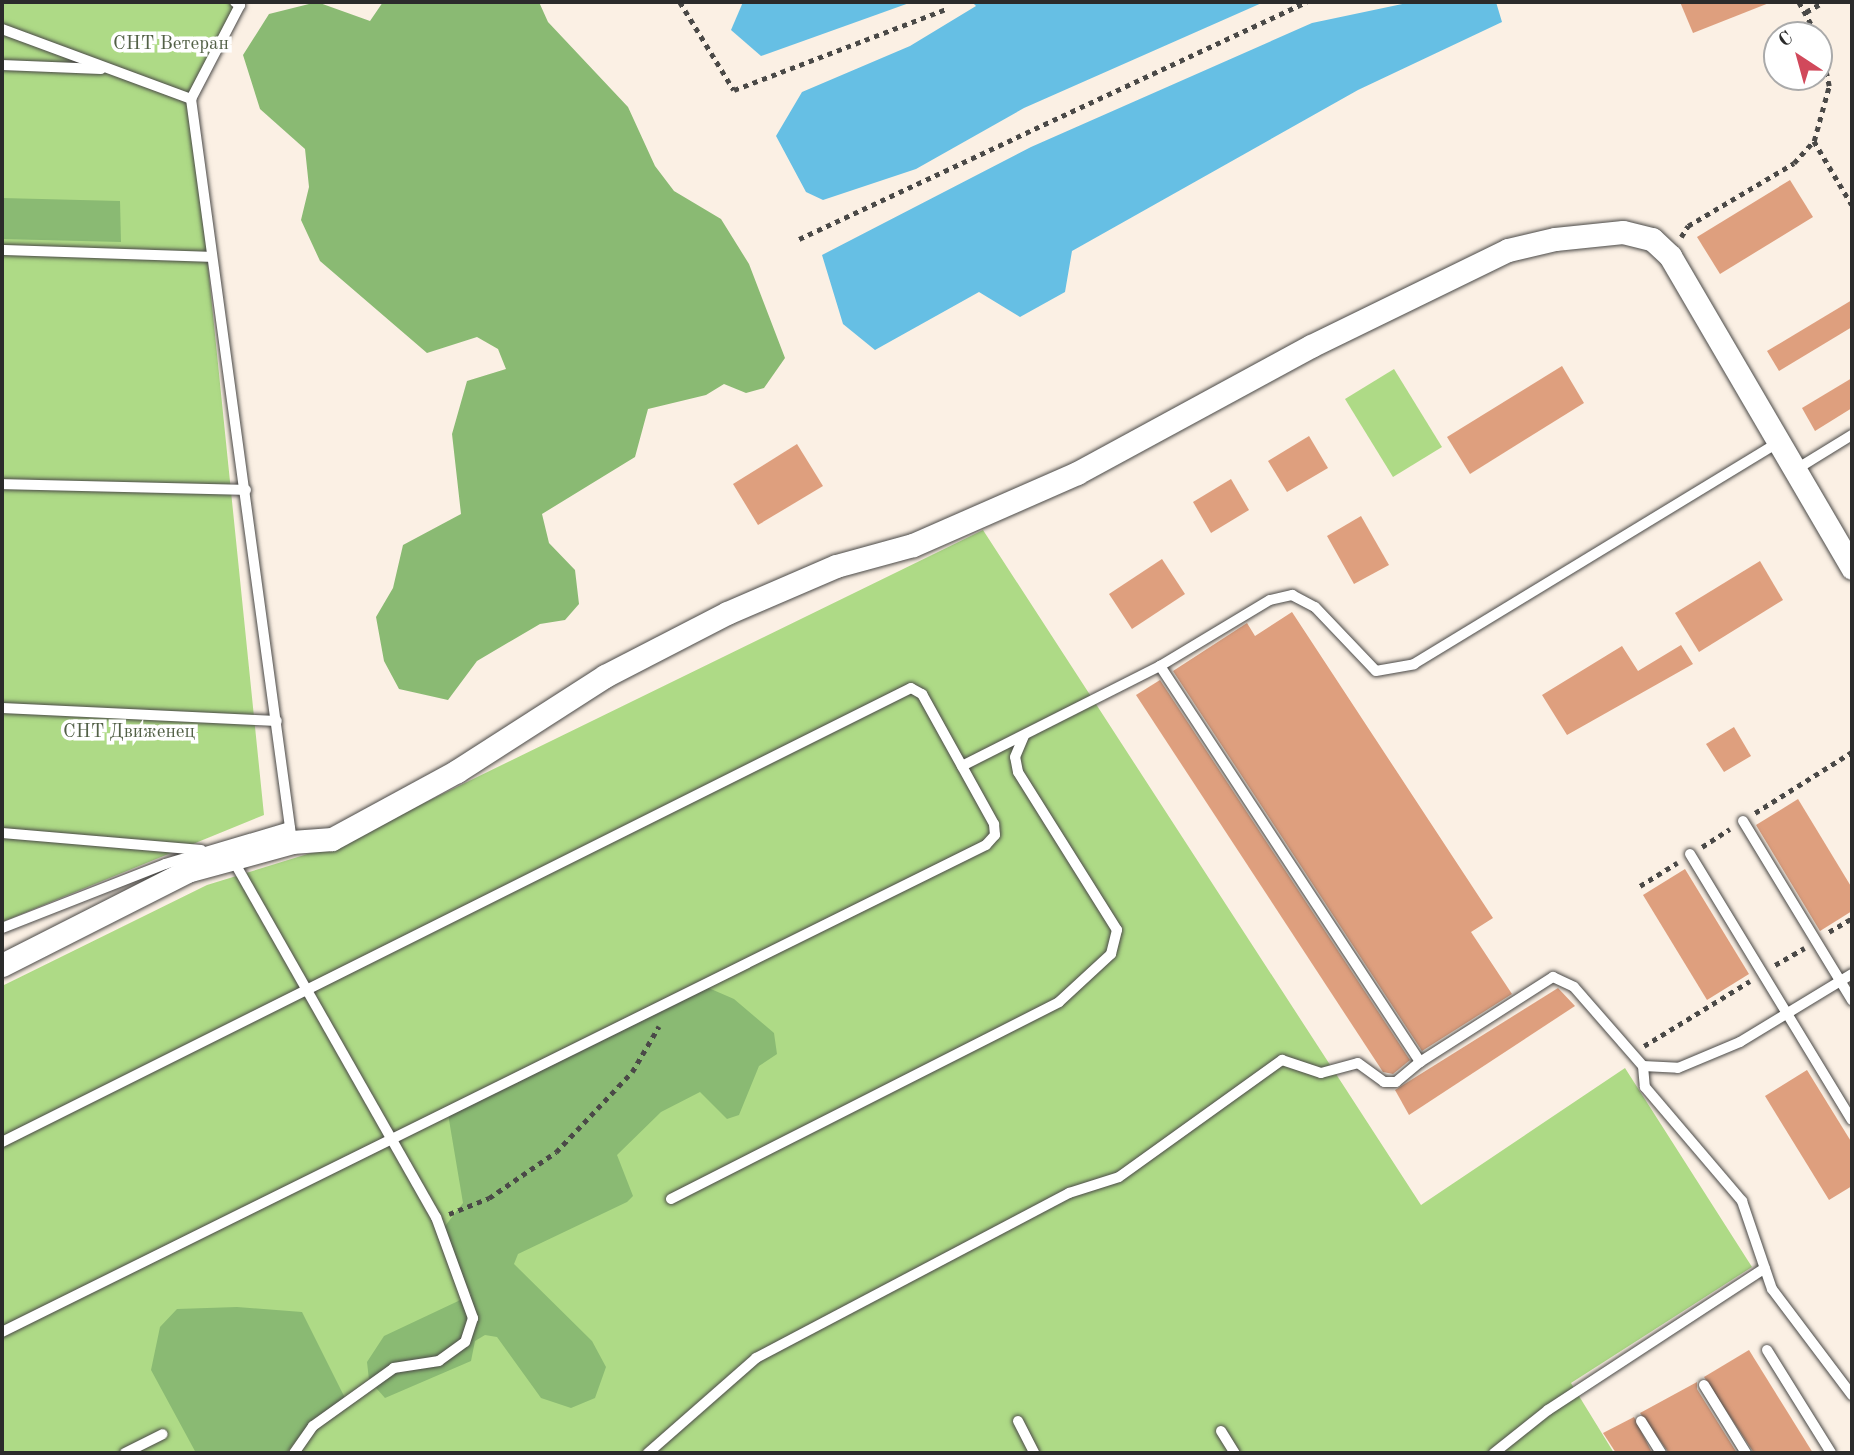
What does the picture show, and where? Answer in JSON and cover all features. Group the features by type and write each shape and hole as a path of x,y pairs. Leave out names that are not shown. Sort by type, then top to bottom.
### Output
{"street":[{"path":"2,965 187,871 233,860 291,835 332,839 457,771 605,676 727,612 836,566 913,545 1077,473 1311,346 1508,250 1623,232 1652,239 1670,256 1852,568"}],"lane":[{"path":"2,929 211,850 291,835 246,490 210,257 191,99 240,5 234,2"},
{"path":"2,29 191,99"},
{"path":"2,65 111,69"},
{"path":"2,250 210,257"},
{"path":"1795,470 1852,435"},
{"path":"962,766 1160,666 1270,600 1292,595 1315,607 1376,671 1404,668 1778,443"},
{"path":"2,484 246,490"},
{"path":"1160,666 1420,1062"},
{"path":"2,1142 911,688 922,694 994,824 995,835 986,845 386,1138 2,1332"},
{"path":"2,708 277,721"},
{"path":"671,1199 1059,1002 1111,954 1117,930 1018,772 1016,757 1026,734"},
{"path":"1743,821 1852,1000"},
{"path":"2,833 211,850"},
{"path":"1690,854 1852,1120"},
{"path":"233,860 249,896 310,988 386,1138 429,1205 473,1318 465,1342 439,1361 394,1368 313,1426 294,1453"},
{"path":"1643,1066 1678,1068 1787,1013 1852,974"},
{"path":"648,1453 755,1358 1069,1192 1119,1177 1283,1060 1321,1073 1358,1063 1384,1082 1396,1082 1420,1062 1553,977 1574,987 1643,1066 1645,1087 1742,1202 1765,1268 1800,1332 1851,1389"},
{"path":"1494,1453 1548,1410 1765,1268"},
{"path":"1767,1350 1831,1453"},
{"path":"1704,1385 1746,1453"},
{"path":"1018,1421 1034,1453"},
{"path":"1641,1421 1661,1453"},
{"path":"1221,1431 1236,1453"},
{"path":"125,1453 163,1434"}],"path":[{"path":"680,2 734,90 946,9"},
{"path":"799,239 1306,2"},
{"path":"1799,2 1810,21"},
{"path":"1806,12 1823,2"},
{"path":"1670,256 1688,226 1794,163 1814,141 1828,91"},
{"path":"1814,141 1852,205"},
{"path":"1631,1054 1852,918"},
{"path":"429,1205 458,1213 556,1152 632,1072 660,1023 691,988"}],"green space":[{"name":"СНТ Движенец","path":"2,2 245,2 191,99 264,815 2,922"},
{"path":"317,2 370,21 383,2 539,2 548,22 628,107 655,166 674,191 721,219 749,264 785,358 764,388 746,393 724,384 706,395 648,409 635,457 542,514 549,543 575,570 579,604 565,620 540,624 477,661 448,700 399,689 384,661 376,617 393,588 403,545 461,514 452,434 467,381 506,369 498,349 477,337 427,353 320,261 301,220 309,187 305,149 260,109 243,55 269,14"},
{"path":"2,198 120,201 121,242 2,239"},
{"path":"1394,369 1442,447 1393,477 1345,399"},
{"path":"983,530 1421,1205 1625,1068 1752,1267 1571,1383 1614,1453 2,1453 2,986 207,885 340,844"},
{"path":"704,986 734,999 774,1033 777,1054 759,1066 739,1115 727,1119 700,1092 661,1112 617,1155 633,1196 627,1202 518,1254 514,1264 592,1341 606,1367 595,1398 571,1408 541,1398 497,1337 485,1335 475,1341 471,1361 385,1398 369,1380 367,1362 384,1336 471,1295 442,1230 463,1203 448,1114"},
{"path":"237,1307 302,1312 345,1398 312,1420 286,1453 196,1453 151,1370 160,1327 177,1309"}],"water":[{"path":"743,2 912,2 761,56 731,30"},
{"path":"972,2 1264,2 1024,108 916,169 823,200 806,192 776,136 802,92 910,46 976,6"},
{"path":"1496,2 1502,22 1358,90 1072,251 1065,292 1020,317 979,292 875,350 843,324 822,255 1031,147 1312,23 1407,3"}],"building":[{"path":"1680,2 1769,2 1769,3 1693,33"},
{"path":"1790,180 1813,217 1720,274 1697,237"},
{"path":"1852,300 1852,327 1779,371 1767,351"},
{"path":"1562,366 1584,403 1470,474 1447,437"},
{"path":"1852,378 1852,408 1815,431 1802,408"},
{"path":"1309,436 1328,468 1287,492 1268,461"},
{"path":"797,444 823,486 758,525 733,484"},
{"path":"1231,479 1249,510 1211,533 1193,502"},
{"path":"1361,516 1389,565 1354,584 1327,536"},
{"path":"1162,559 1185,594 1132,629 1109,594"},
{"path":"1760,561 1783,600 1699,652 1675,613"},
{"path":"1292,612 1493,918 1471,932 1512,994 1422,1051 1173,671 1247,623 1255,636"},
{"path":"1681,645 1693,664 1567,735 1542,695 1622,646 1638,671"},
{"path":"1160,680 1410,1060 1393,1074 1383,1072 1136,695"},
{"path":"1734,727 1751,756 1724,772 1706,744"},
{"path":"1798,799 1852,888 1852,911 1820,931 1756,825"},
{"path":"1685,869 1749,974 1707,1000 1643,895"},
{"path":"1558,988 1575,1006 1409,1115 1395,1090"},
{"path":"1807,1070 1852,1143 1852,1186 1829,1200 1765,1096"},
{"path":"1749,1350 1813,1453 1754,1453 1704,1377"},
{"path":"1697,1382 1697,1389 1737,1453 1669,1453 1640,1413"},
{"path":"1634,1417 1652,1453 1616,1453 1603,1433"}],"park label":[{"name":"СНТ Ветеран","path":"171,45"}]}
